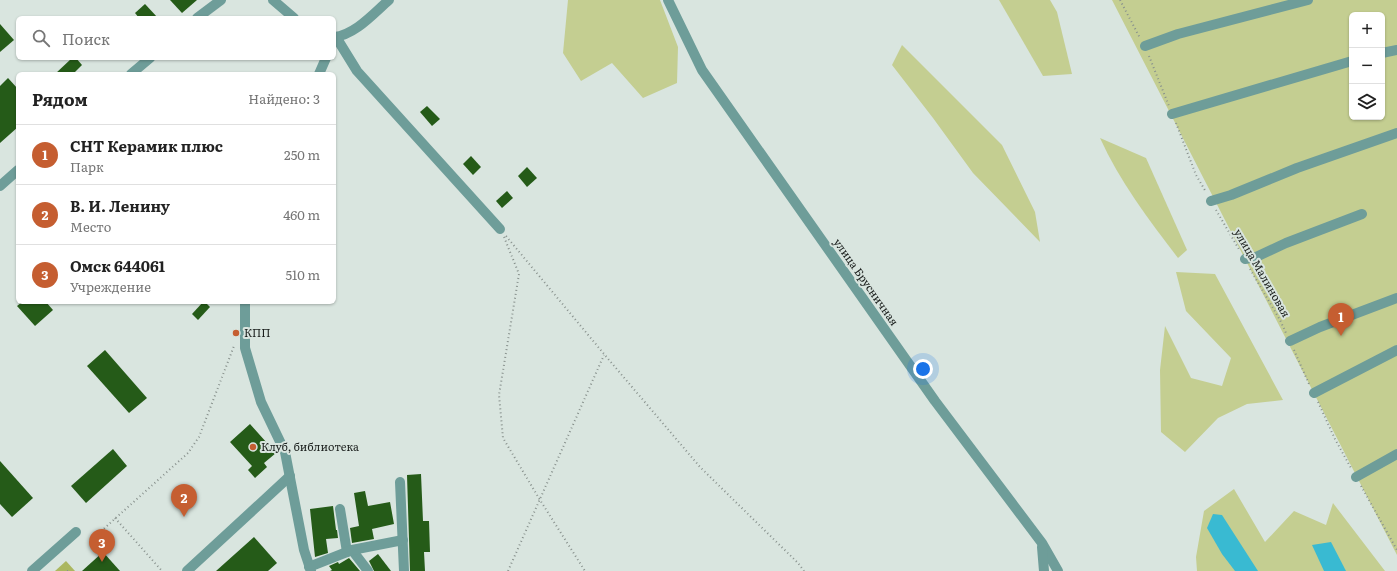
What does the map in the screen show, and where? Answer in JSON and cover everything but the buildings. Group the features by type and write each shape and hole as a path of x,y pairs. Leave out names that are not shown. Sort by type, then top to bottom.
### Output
{"street":[{"path":"200,16 221,0"},
{"path":"273,0 292,16"},
{"path":"336,38 357,27 389,0"},
{"name":"улица Брусничная","path":"668,0 702,70 935,401 1042,543 1058,571"},
{"path":"1145,46 1178,34 1308,0"},
{"path":"336,40 357,71 500,229"},
{"path":"1385,52 1397,50"},
{"path":"133,72 148,60"},
{"path":"321,72 325,60"},
{"path":"1172,114 1349,62"},
{"path":"1211,201 1231,195 1297,168 1397,133"},
{"path":"0,186 16,172"},
{"path":"1245,259 1256,257 1286,243 1362,214"},
{"path":"1290,341 1320,327 1397,298"},
{"path":"245,304 245,348 262,402 285,452 304,550 310,569 349,551 403,540"},
{"path":"1314,393 1397,350"},
{"path":"1356,478 1397,454"},
{"path":"187,571 290,476"},
{"path":"400,482 404,571"},
{"path":"340,509 349,551 368,571"},
{"path":"32,571 76,532"},
{"path":"1042,543 1044,571"}],"path":[{"name":"улица Малиновая","path":"1120,0 1145,46 1196,175 1280,320 1335,439 1397,550"},
{"path":"500,229 700,467 798,563 804,571"},
{"path":"500,229 520,274 499,395 502,438 585,571"},
{"path":"98,534 192,448 199,437 237,341 245,328"},
{"path":"508,571 604,354"},
{"path":"115,518 162,571"}],"green space":[{"path":"568,0 660,0 678,47 677,83 643,98 612,63 581,81 563,53"},
{"path":"999,0 1050,0 1057,12 1072,74 1043,76"},
{"path":"1112,0 1397,0 1397,555"},
{"path":"902,45 1002,145 1035,212 1040,242 973,173 892,65"},
{"path":"1100,138 1146,158 1187,250 1178,258 1126,185"},
{"path":"1176,272 1215,274 1283,400 1247,404 1218,418 1185,452 1161,432 1160,370 1165,326 1191,378 1222,386 1231,358 1186,311"},
{"path":"1234,489 1265,542 1294,511 1326,525 1333,503 1385,571 1197,571 1196,557 1204,511"},
{"path":"66,561 75,571 55,571"}],"water":[{"path":"1213,514 1222,515 1258,571 1235,571 1222,554 1207,528"},
{"path":"1331,542 1346,571 1324,571 1312,545"}],"place":[{"name":"КПП","path":"236,333"},
{"name":"СНТ Керамик плюс","path":"1341,336"},
{"name":"Клуб, библиотека","path":"253,447"},
{"name":"В. И. Ленину","path":"184,517"},
{"name":"Омск 644061","path":"102,562"}]}
